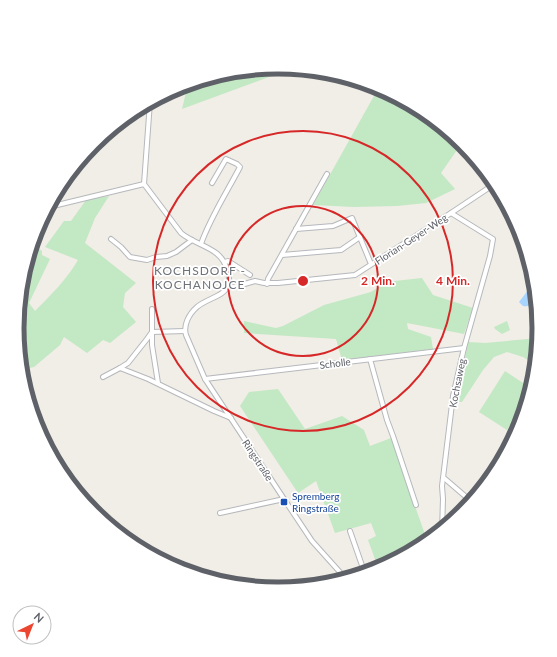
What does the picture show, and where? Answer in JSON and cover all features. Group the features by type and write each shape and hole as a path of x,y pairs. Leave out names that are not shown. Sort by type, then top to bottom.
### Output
{"street":[{"path":"149,109 144,184 181,233 187,238 202,244 217,253 225,262 229,278 229,286 223,292 198,306 188,317 185,331 152,332"},
{"path":"202,244 205,235 240,167 226,159 212,183"},
{"path":"267,284 268,279 327,174"},
{"path":"56,205 144,184"},
{"name":"Florian-Geyer-Weg","path":"229,286 234,287 255,281 267,284 355,275 490,187"},
{"name":"Florian-Geyer-Weg","path":"451,213 493,239"},
{"path":"296,229 333,226 352,218 371,264"},
{"path":"282,255 340,250 360,237"},
{"path":"111,239 130,257 147,260 156,256 167,256 176,252 192,240"},
{"name":"Kochsaweg","path":"442,523 442,486 453,396 464,348 490,256 493,239"},
{"path":"225,262 228,261 250,275"},
{"path":"152,309 152,345 158,383"},
{"name":"Ringstraße","path":"185,331 205,379 312,541 342,574"},
{"path":"102,377 128,363 152,332"},
{"name":"Scholle","path":"205,379 464,348"},
{"path":"370,359 387,420 416,505"},
{"path":"120,368 158,383 231,418"},
{"path":"444,478 468,498"},
{"path":"220,513 284,499"},
{"path":"350,531 364,568"}],"green space":[{"path":"277,74 182,109 186,91 229,79 245,76"},
{"path":"376,93 406,108 420,117 446,137 458,149 441,173 455,189 426,203 397,206 354,207 313,205"},
{"path":"109,196 95,218 85,243 136,283 125,293 123,307 136,322 110,343 103,340 87,353 64,337 60,345 34,367 29,368 27,367 26,362 24,328 26,295 38,248 42,251 42,255 50,259 29,303 35,311 64,280 78,260 45,247 64,221 71,221 86,200"},
{"path":"422,278 433,295 473,308 464,334 407,323 408,329 431,337 433,349 342,360 336,339 244,333 244,321 276,328 283,326 324,305 371,292 386,282"},
{"path":"507,321 510,330 502,334 495,329 494,327"},
{"path":"532,339 531,362 523,357 507,352 494,357 483,370 462,402 457,402 468,342 485,343"},
{"path":"505,371 526,385 519,411 507,430 479,412"},
{"path":"278,389 305,429 342,416 364,430 370,446 391,438 425,536 406,549 377,564 368,540 376,536 371,523 335,533 316,481 298,493 240,406 249,392"}],"water":[{"path":"530,288 532,304 523,306 519,302"}],"place":[{"name":"Spremberg Ringstraße","path":"284,502"}],"district":[{"name":"KOCHSDORF - KOCHANOJCE","path":"200,278"}]}
